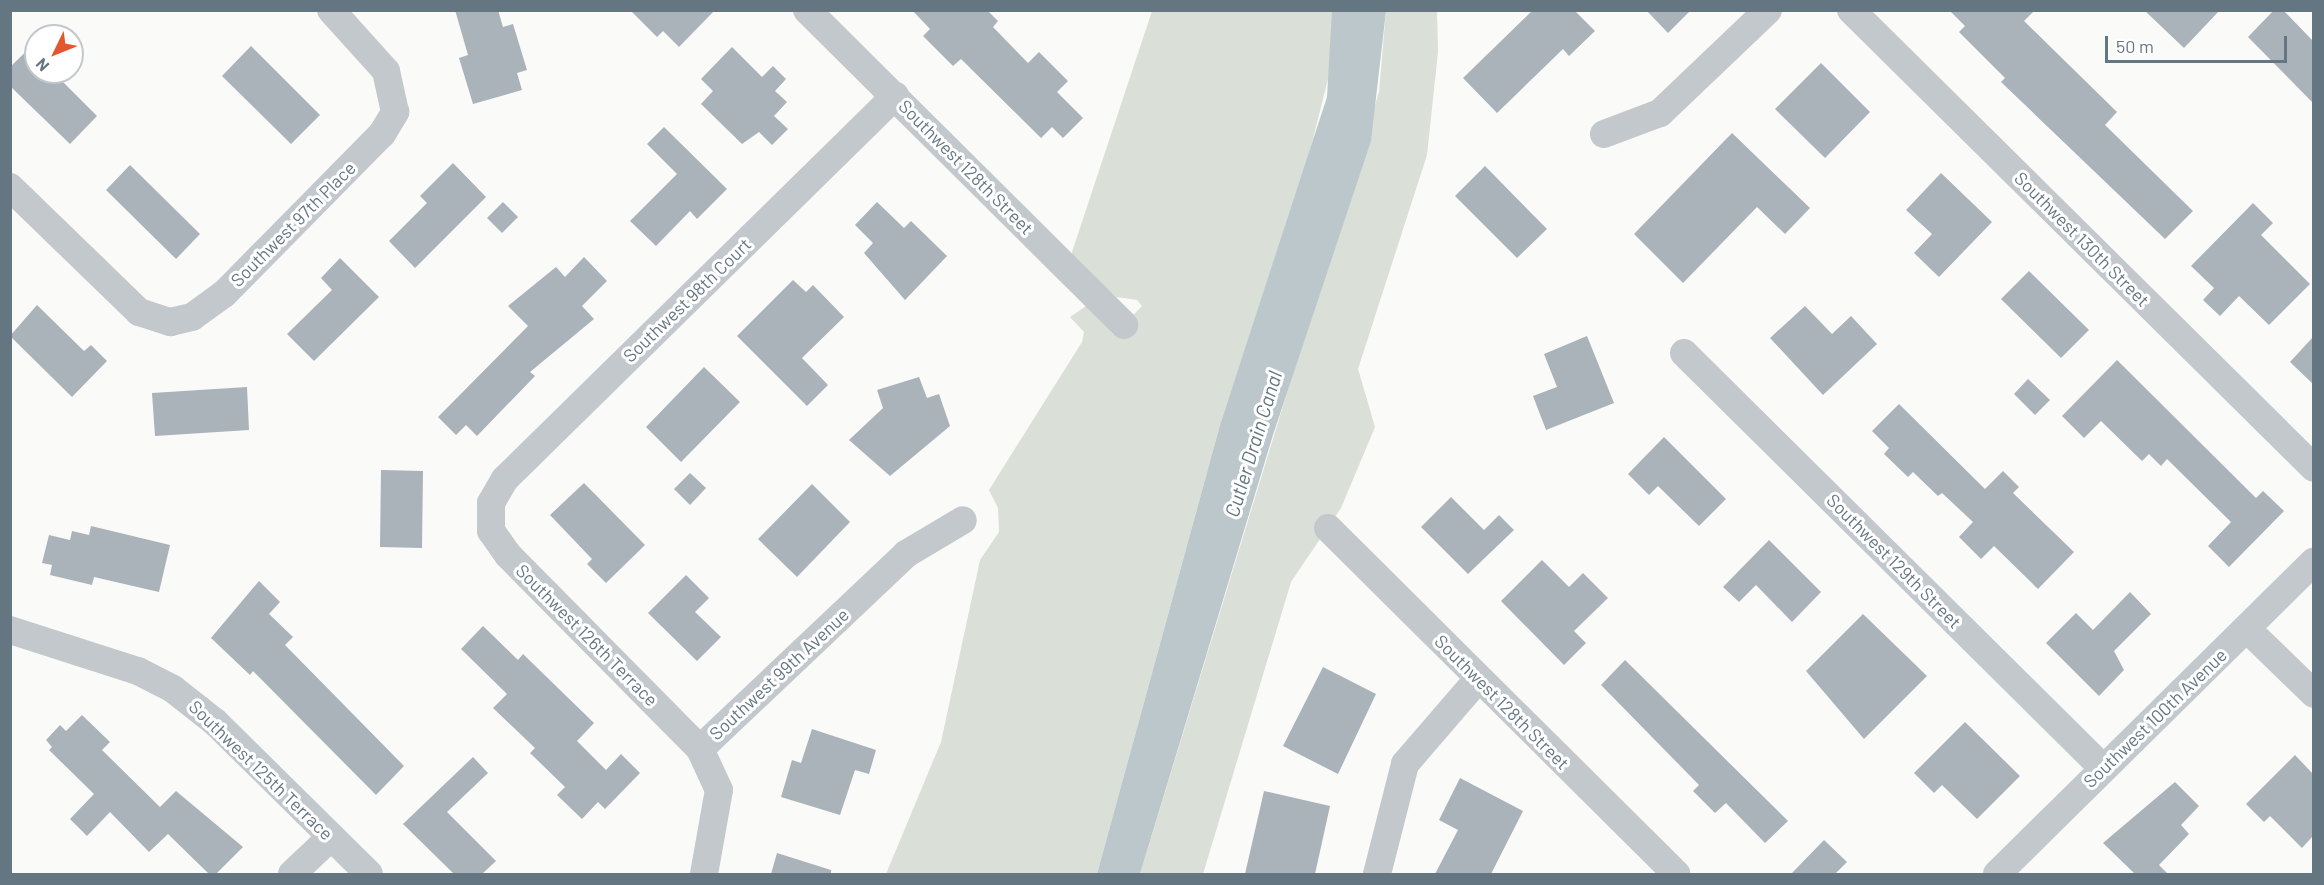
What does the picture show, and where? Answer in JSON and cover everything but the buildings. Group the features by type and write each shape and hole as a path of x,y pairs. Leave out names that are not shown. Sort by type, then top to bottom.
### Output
{"street":[{"name":"Southwest 97th Place","path":"10,187 139,312 170,322 192,317 224,294 382,134 396,102 376,57 331,10"},
{"name":"Southwest 128th Street","path":"807,10 1125,325"},
{"path":"1604,134 1660,113 1768,10"},
{"name":"Southwest 130th Street","path":"1851,10 2313,468"},
{"name":"Southwest 98th Court","path":"489,511 505,479 895,96"},
{"name":"Southwest 129th Street","path":"1684,353 2103,768"},
{"name":"Southwest 126th Terrace","path":"489,511 491,531 508,555 700,749"},
{"name":"Southwest 99th Avenue","path":"704,874 718,790 700,749 906,554 963,520"},
{"name":"Southwest 128th Street","path":"1328,528 1676,874"},
{"name":"Southwest 100th Avenue","path":"1997,874 2247,629 2313,561"},
{"path":"2247,629 2313,694"},
{"name":"Southwest 125th Terrace","path":"10,630 138,671 173,689 215,722 369,874"},
{"path":"1377,874 1405,764 1478,679"},
{"path":"292,874 331,837"}],"shaded area":[{"path":"1152,11 1332,11 1334,55 1309,155 1220,425 1097,874 886,874 941,742 980,560 999,532 998,508 989,490 1082,342 1084,332 1070,317 1086,306 1114,335 1142,306 1137,300 1116,297 1071,255"},
{"path":"1386,11 1437,11 1438,52 1427,155 1358,369 1375,427 1341,508 1291,582 1203,874 1140,874 1379,92"}],"water":[{"name":"Cutler Drain Canal","path":"1332,11 1386,11 1371,141 1273,435 1140,874 1097,874 1220,425 1327,97"}]}
